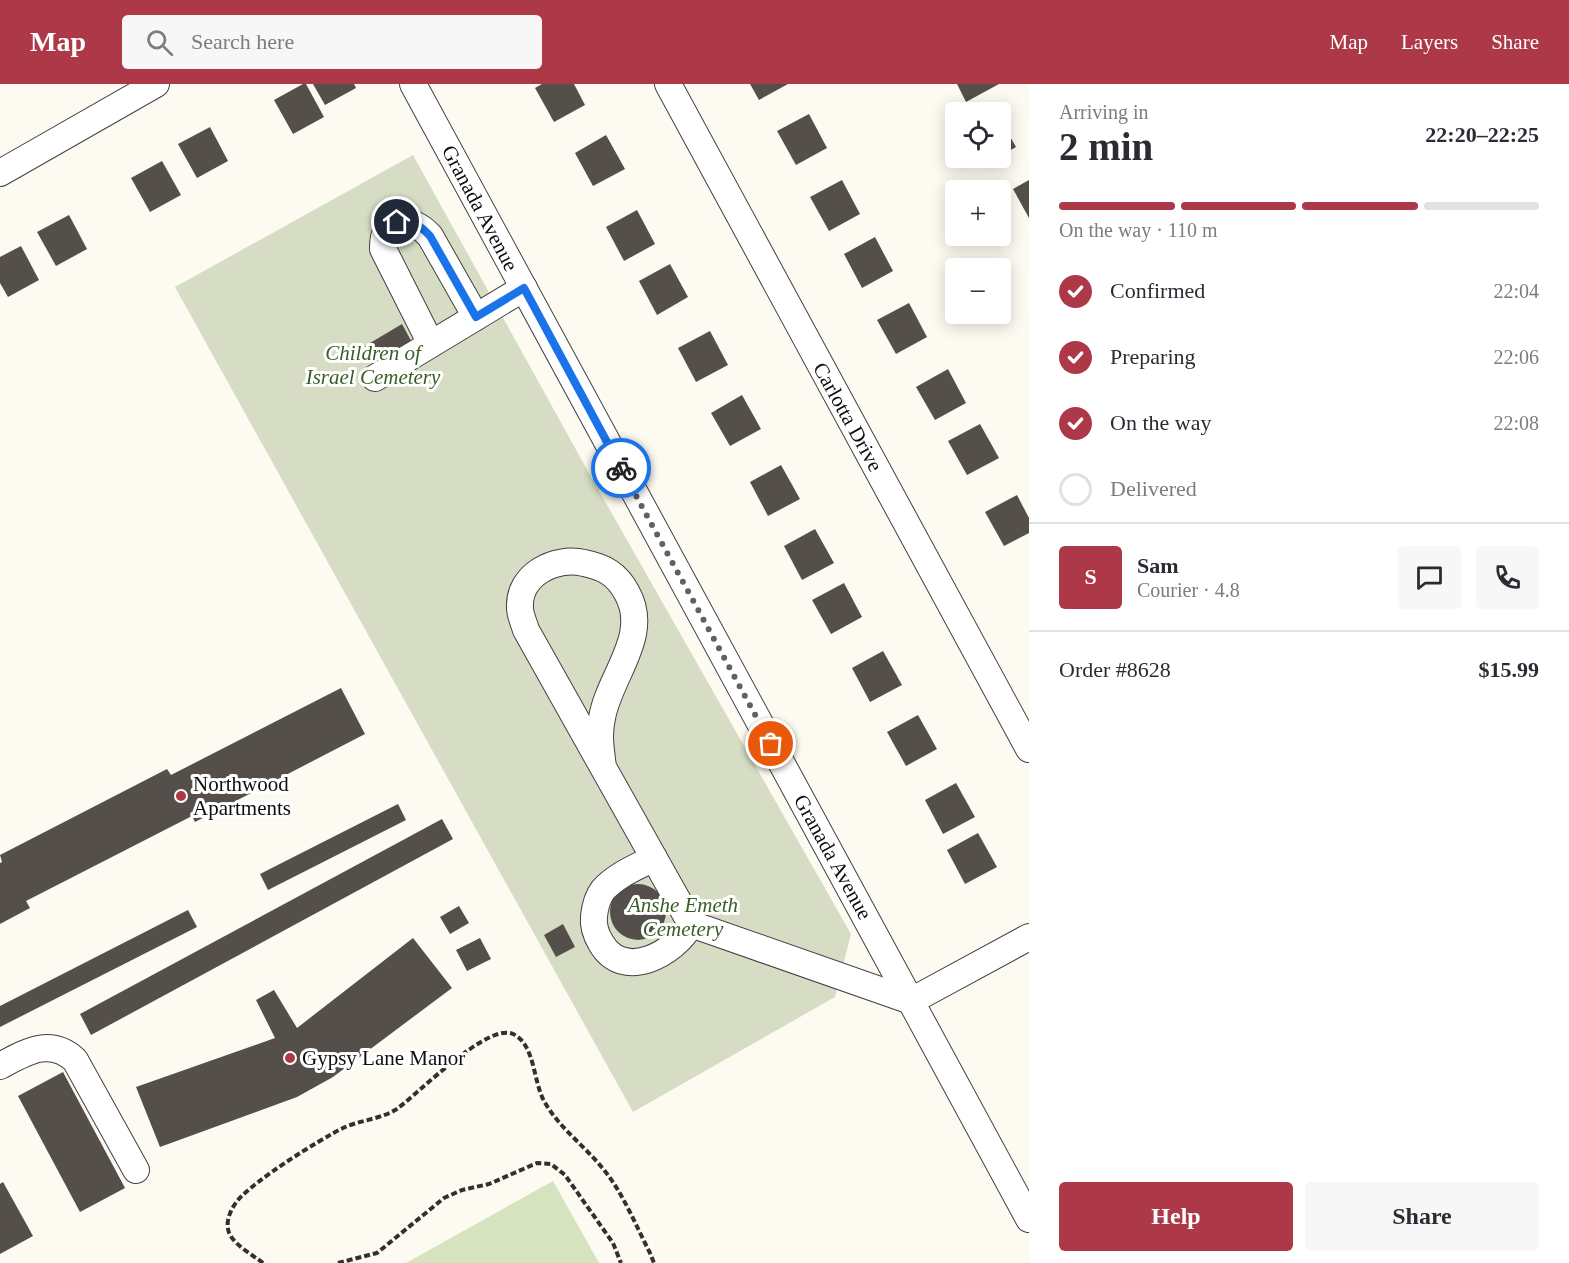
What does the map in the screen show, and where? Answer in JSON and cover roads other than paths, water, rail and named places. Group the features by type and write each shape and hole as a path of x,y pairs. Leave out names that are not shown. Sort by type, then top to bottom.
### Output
{"street":[{"path":"0,173 156,84"},
{"name":"Granada Avenue","path":"413,84 1029,1219"},
{"name":"Carlotta Drive","path":"668,84 1029,749"},
{"path":"431,344 383,249 383,238 389,227 397,222 409,221 421,226 430,236 476,317"},
{"path":"375,378 524,288"},
{"path":"603,768 599,743 602,716 635,628 633,602 621,581 605,568 581,562 558,562 536,573 524,586 520,609 526,630 603,768 691,924 911,1001 1029,937"},
{"path":"654,858 616,879 602,891 596,904 594,921 596,935 603,947 616,958 630,963 645,960 675,945 685,936 691,924"},
{"path":"0,1066 33,1050 51,1047 65,1051 75,1060 136,1170"}],"place":[{"name":"Northwood Apartments","path":"181,796"},
{"name":"Gypsy Lane Manor","path":"290,1058"}],"park label":[{"name":"Children of Israel Cemetery","path":"373,365"},
{"name":"Anshe Emeth Cemetery","path":"683,917"}]}
